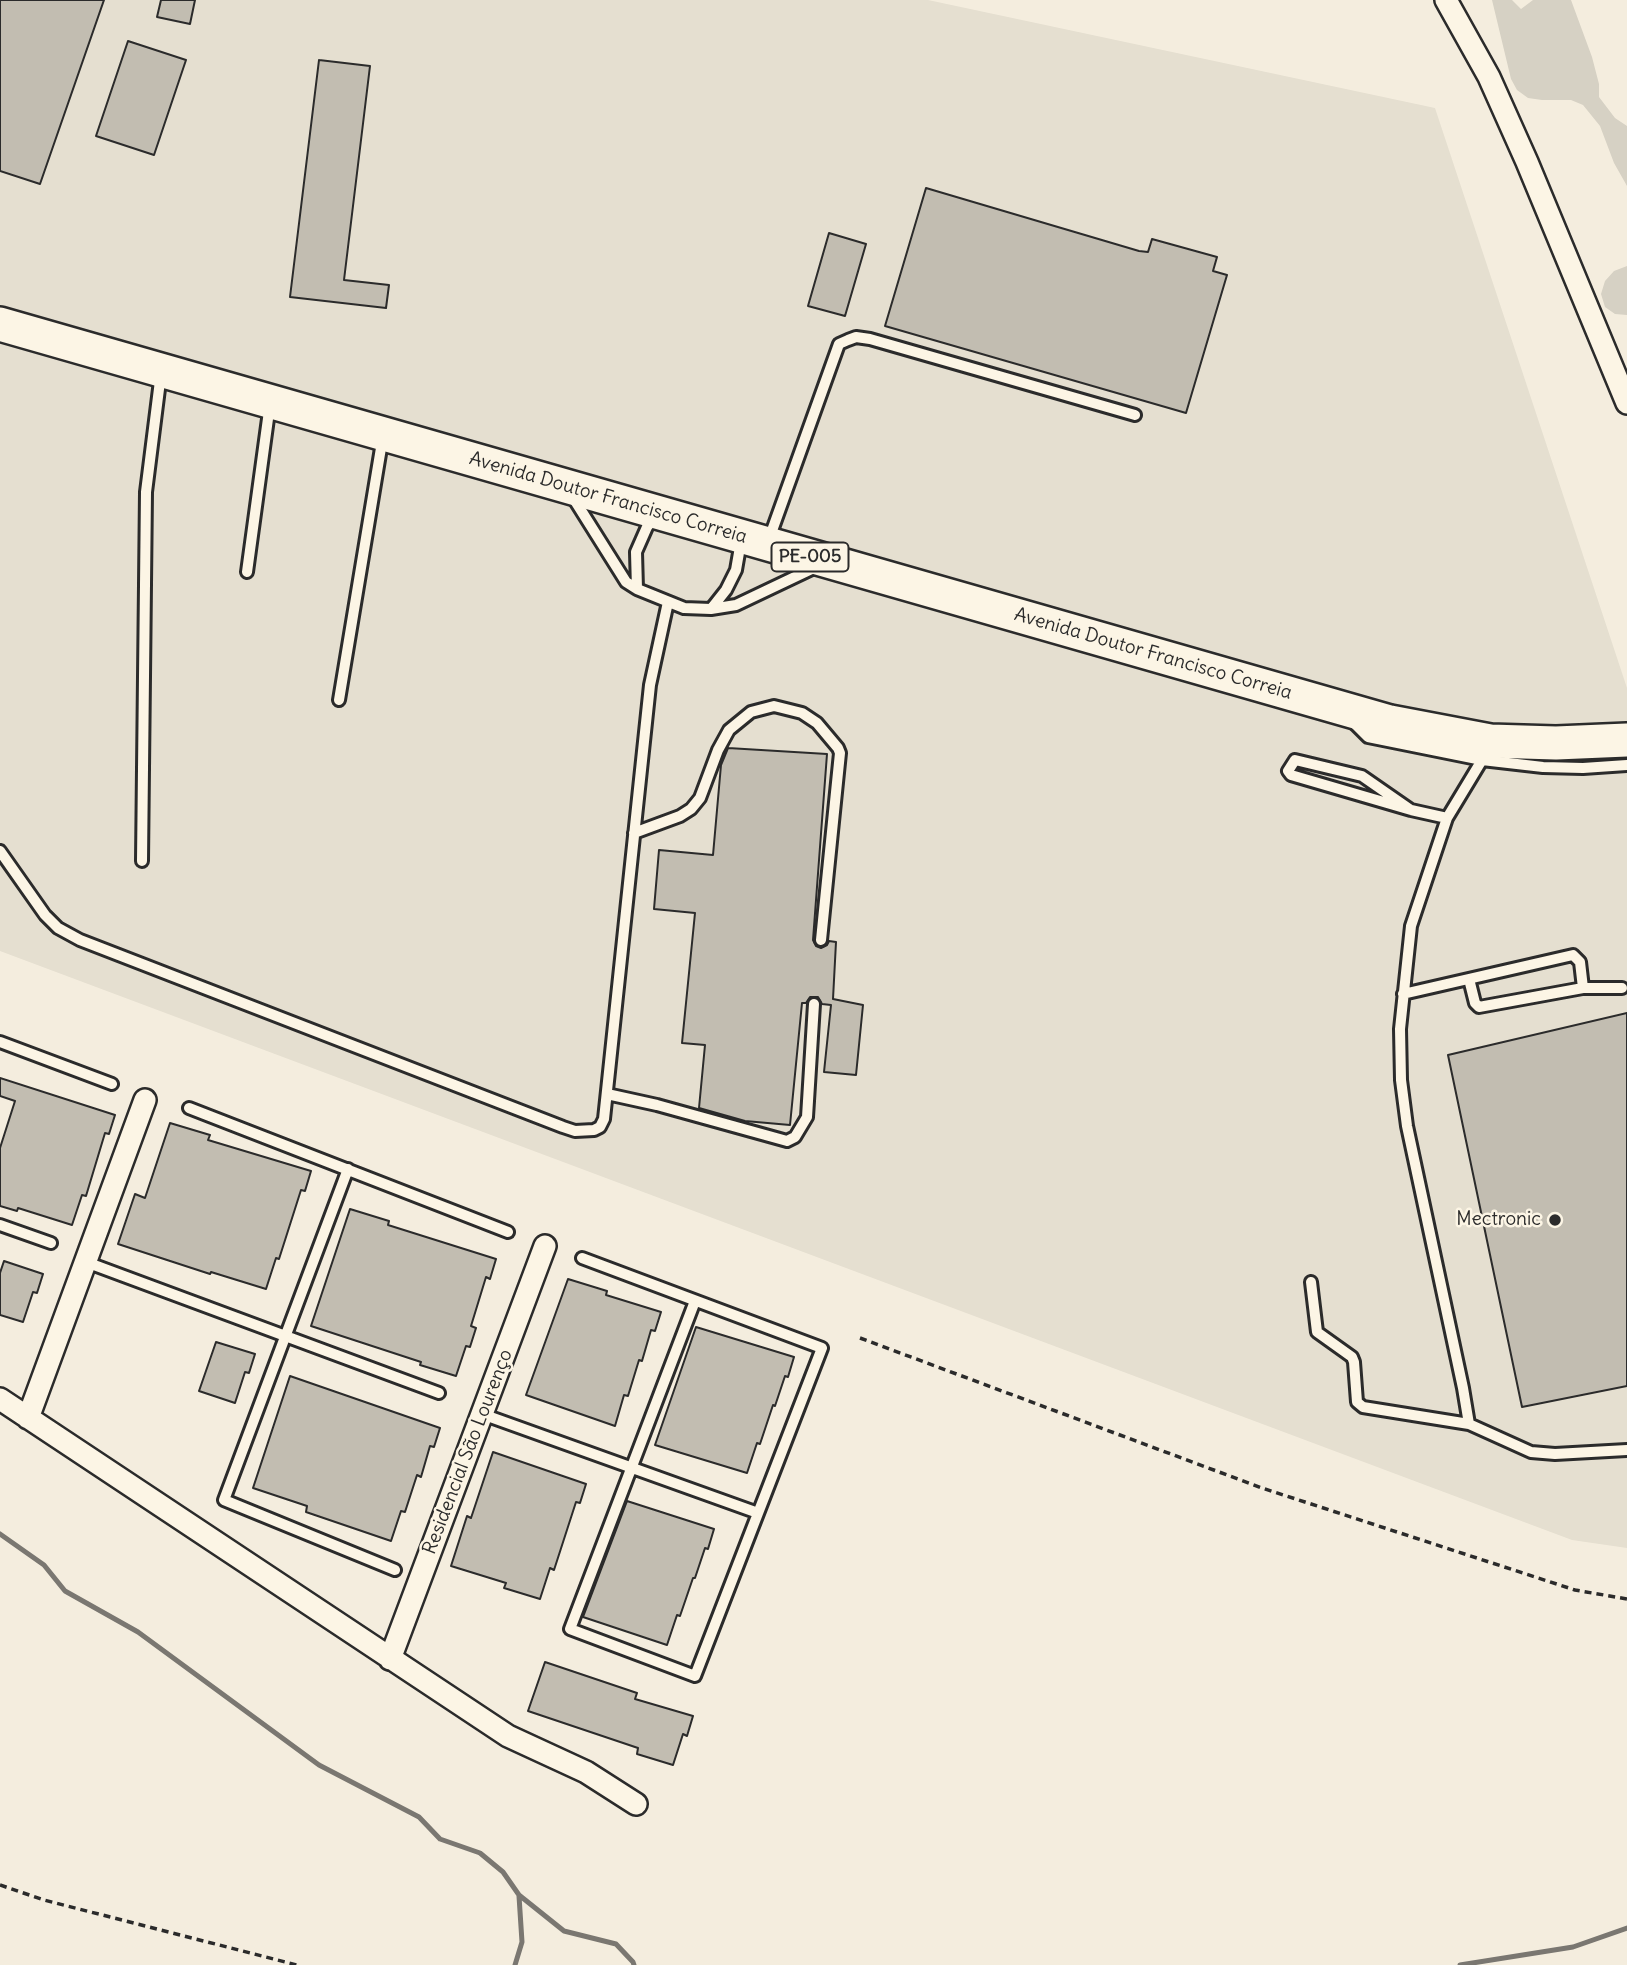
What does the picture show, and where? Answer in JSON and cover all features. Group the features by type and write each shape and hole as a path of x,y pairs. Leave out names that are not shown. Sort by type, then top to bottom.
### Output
{"main road":[{"name":"Avenida Doutor Francisco Correia","path":"0,324 827,562 1424,729 1486,750 1627,740"}],"street":[{"path":"1446,0 1489,77 1627,402"},
{"path":"28,1418 145,1100"},
{"name":"Residencial São Lourenço","path":"390,1659 545,1246"},
{"path":"0,1399 508,1736 586,1772 636,1804"}],"lane":[{"path":"711,610 726,590 736,570 740,547 753,540 839,344 856,337 870,339 1135,415"},
{"path":"142,861 146,492 161,371"},
{"path":"247,572 271,402"},
{"path":"339,700 383,433"},
{"path":"567,487 626,582 684,608 711,610 736,606 827,562"},
{"path":"637,589 636,552 647,527 658,513"},
{"path":"0,851 45,915 58,928 80,940 563,1127 594,1130 600,1127 607,1094 650,685 668,603"},
{"path":"634,833 680,816 691,809 700,798 718,750 729,730 751,712 774,706 802,713 817,723 840,753 821,940"},
{"path":"1469,1424 1407,1126 1400,1029 1410,926 1447,818 1486,750 1556,767 1627,765"},
{"path":"1411,810 1362,776 1299,761 1292,762 1287,771 1291,775 1411,810 1447,818"},
{"path":"1403,994 1573,955 1580,962 1583,988"},
{"path":"1469,979 1475,1003 1479,1007 1583,988 1622,988"},
{"path":"607,1094 787,1141 795,1138 807,1117 814,1004"},
{"path":"0,1042 112,1084"},
{"path":"189,1108 508,1232"},
{"path":"348,1170 224,1500 395,1570"},
{"path":"0,1225 51,1243"},
{"path":"582,1258 822,1348 695,1676 570,1629 695,1301"},
{"path":"86,1262 439,1393"},
{"path":"1311,1282 1315,1326 1323,1338 1352,1357 1357,1402 1363,1407 1469,1424 1531,1452 1555,1454 1627,1450"},
{"path":"482,1414 758,1513"}],"path":[{"path":"860,1338 1262,1488 1575,1590 1627,1599"},
{"path":"0,1885 44,1900 297,1965"}],"shaded area":[{"path":"0,0 928,0 1435,108 1627,688 1627,1548 1572,1540 0,951"},
{"path":"1492,0 1512,0 1521,9 1533,0 1571,0 1592,57 1599,84 1599,97 1615,118 1627,126 1627,186 1614,163 1600,126 1583,105 1571,100 1528,98 1517,90 1511,79"},
{"path":"1627,266 1627,315 1615,314 1605,307 1601,294 1605,281 1614,271"}],"building":[{"path":"0,0 104,0 40,184 0,171"},
{"path":"161,0 195,0 190,24 157,17"},
{"path":"128,41 186,60 154,155 96,136"},
{"path":"319,60 370,66 344,280 389,285 386,308 290,297"},
{"path":"926,188 1139,251 1148,252 1152,239 1217,257 1213,271 1227,275 1186,413 885,326"},
{"path":"829,233 866,244 845,316 808,306"},
{"path":"728,748 827,754 813,940 816,946 821,948 829,941 836,942 833,999 863,1005 856,1075 824,1072 831,1005 822,1004 818,997 810,997 806,1003 802,1003 790,1125 745,1121 699,1108 705,1045 682,1043 695,913 654,909 659,850 713,855 721,765"},
{"name":"Mectronic","path":"1627,1013 1627,1386 1522,1407 1448,1055"},
{"path":"0,1078 115,1115 109,1134 105,1133 86,1196 82,1195 72,1225 18,1208 17,1211 0,1206 0,1148 15,1101 0,1096"},
{"path":"170,1123 210,1135 208,1140 311,1171 305,1191 301,1190 279,1259 276,1258 266,1289 118,1244 135,1194 145,1198"},
{"path":"350,1209 389,1221 388,1225 496,1259 490,1279 486,1277 471,1326 476,1328 470,1347 466,1346 456,1376 311,1326"},
{"path":"4,1261 43,1274 37,1293 33,1292 23,1322 0,1315 0,1273"},
{"path":"568,1279 607,1291 606,1295 661,1312 655,1331 651,1330 642,1361 639,1360 628,1396 624,1395 615,1426 526,1395"},
{"path":"696,1327 794,1357 747,1473 655,1445"},
{"path":"216,1342 255,1354 249,1373 245,1372 235,1403 199,1391"},
{"path":"290,1376 440,1428 434,1447 430,1446 421,1477 417,1475 405,1512 401,1511 391,1541 306,1512 307,1506 253,1488"},
{"path":"493,1452 586,1484 580,1503 576,1502 554,1570 550,1568 540,1599 504,1588 506,1583 451,1566 467,1516 471,1518"},
{"path":"627,1501 714,1529 667,1645 583,1617"},
{"path":"545,1662 637,1693 635,1699 693,1716 687,1736 683,1734 673,1765 637,1754 638,1748 528,1711"}],"waterway":[{"path":"0,1534 44,1565 65,1591 138,1632 319,1765 419,1817 440,1839 480,1853 503,1872 519,1895 564,1931 616,1944 634,1965"},
{"path":"515,1965 522,1942 519,1896"},
{"path":"1460,1965 1573,1947 1627,1928"}],"place":[{"name":"Mectronic","path":"1555,1220"}]}
